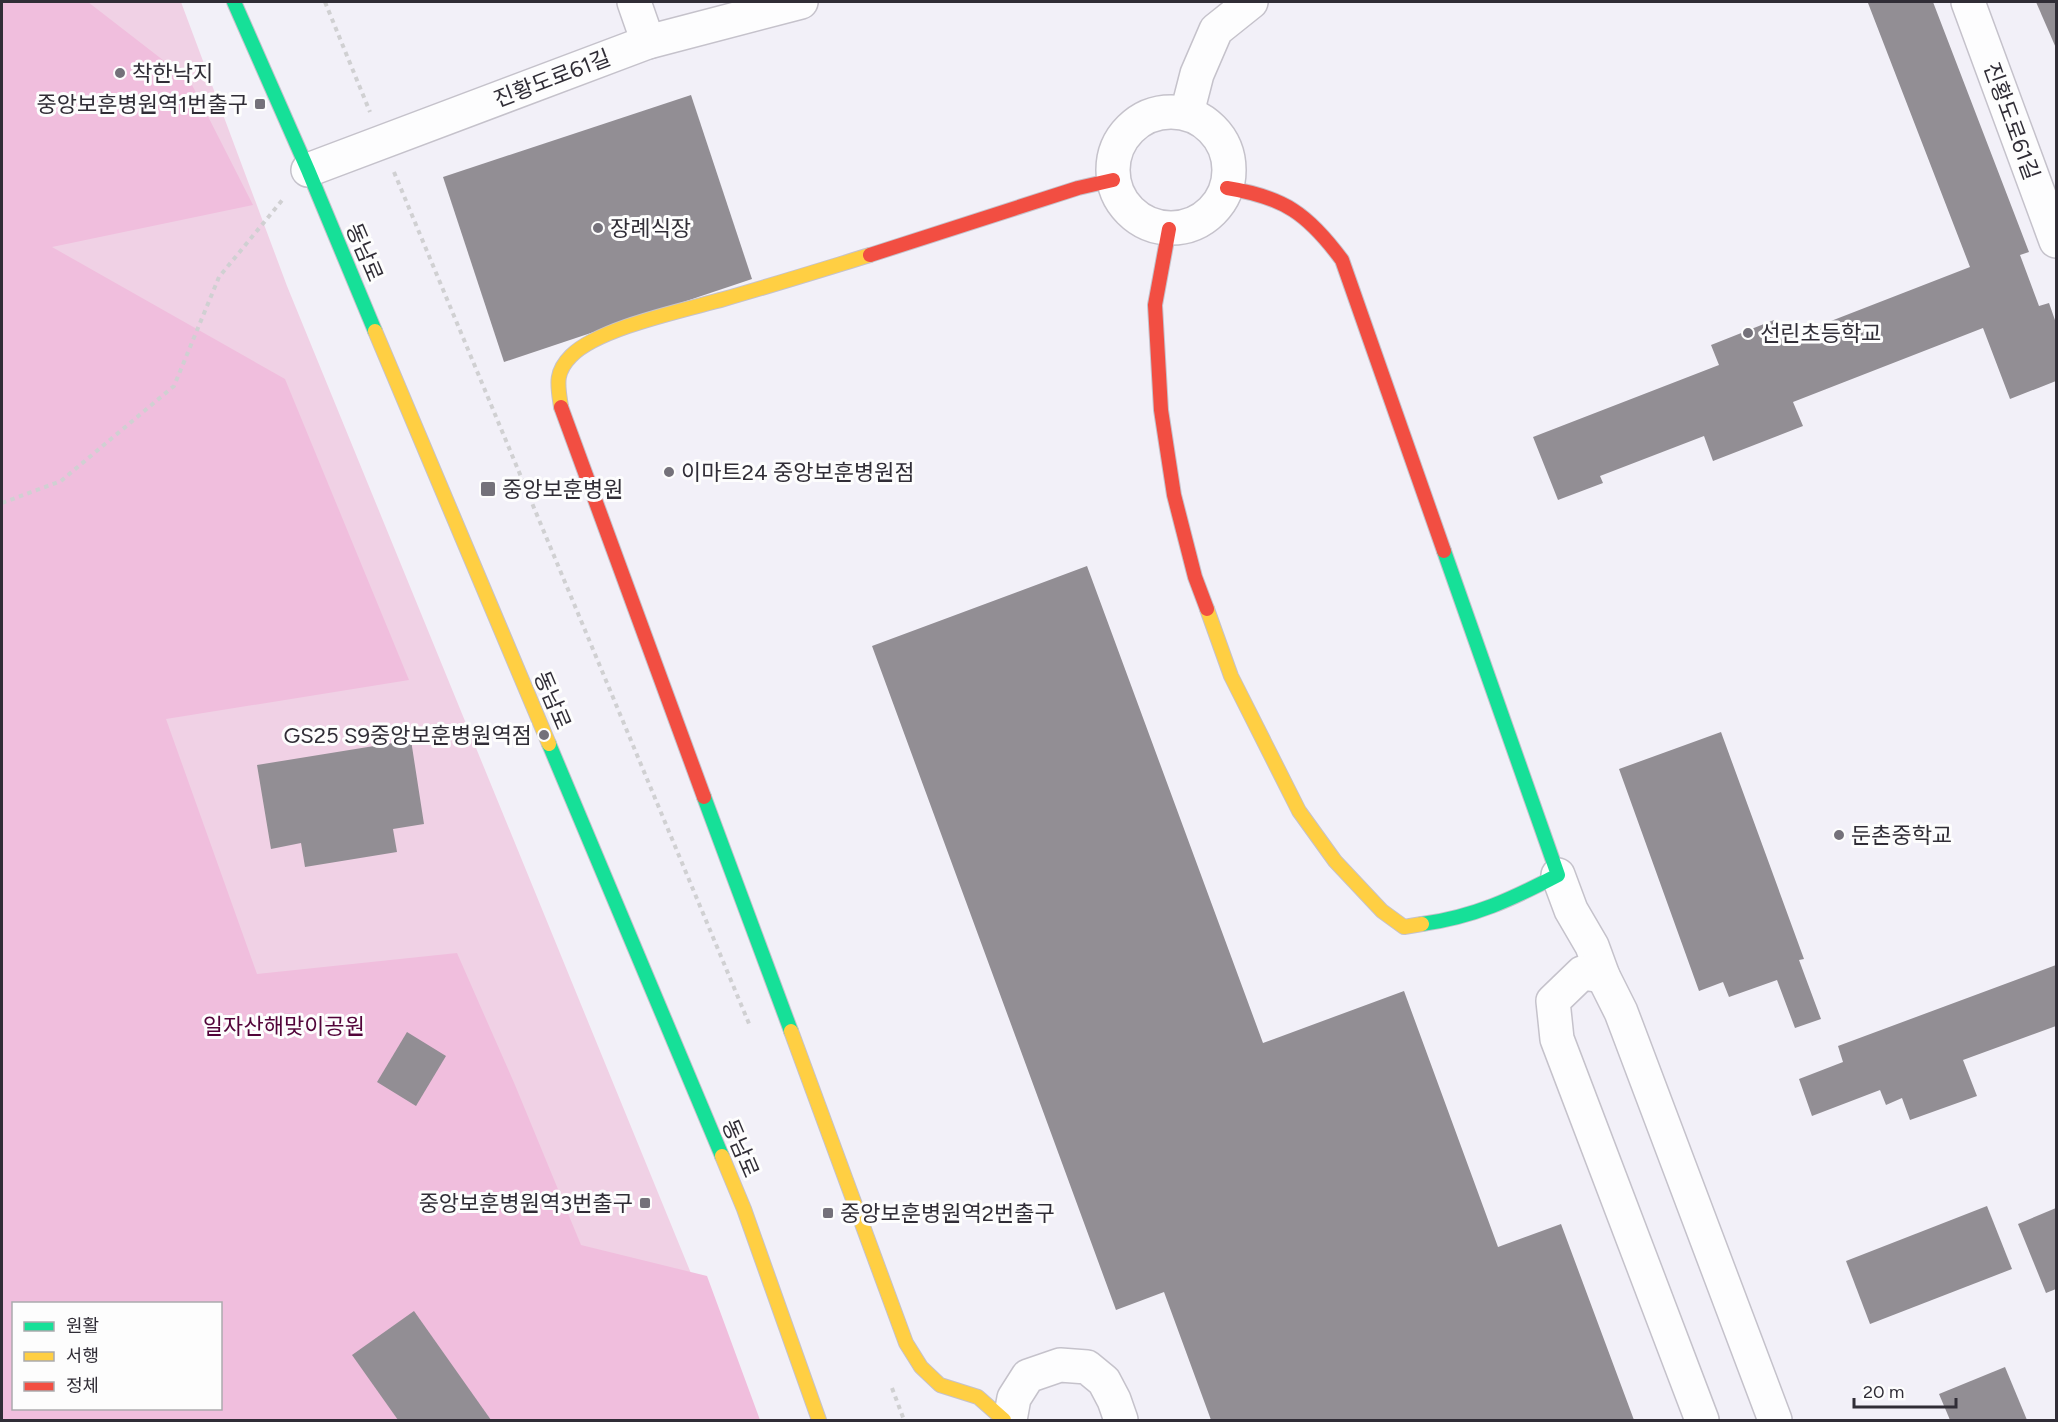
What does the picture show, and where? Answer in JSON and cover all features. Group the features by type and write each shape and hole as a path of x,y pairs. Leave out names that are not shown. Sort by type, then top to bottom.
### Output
{"street":[{"name":"동남로","path":"234,2 308,170 744,1209 819,1420"},
{"path":"634,2 648,42"},
{"name":"진황도로61길","path":"308,170 648,42 801,2"},
{"path":"1186,113 1197,74 1216,30 1251,2"},
{"name":"진황도로61길","path":"1968,2 2056,241"},
{"path":"1168,111 1186,113 1204,121 1218,134 1227,150 1230,169 1227,188 1219,205 1205,218 1188,226 1169,229 1149,224 1133,214 1120,199 1113,180 1113,160 1119,142 1132,126 1149,116 1168,111"},
{"path":"1004,1420 978,1397 940,1385 921,1367 906,1343 562,411 557,379 569,357 585,344 628,326 801,277 1078,188 1113,180"},
{"path":"1227,188 1264,195 1297,211 1324,235 1342,260 1571,910 1592,946 1603,976 1621,1012 1775,1420"},
{"path":"1169,229 1155,305 1161,410 1174,495 1195,577 1231,676 1299,811 1335,861 1382,911 1404,927 1453,920 1508,901 1558,875"},
{"path":"1603,976 1582,973 1553,1001 1557,1039 1702,1420"},
{"path":"1010,1420 1014,1398 1028,1376 1060,1365 1087,1367 1104,1381 1121,1420"}],"path":[{"path":"325,2 750,1027"},
{"path":"2,503 61,481 174,386 219,277 308,170"},
{"path":"892,1388 904,1420"}],"green space":[{"name":"일자산해맞이공원","path":"2,2 181,2 287,286 751,1420 2,1420"},
{"name":"일자산해맞이공원","path":"2,2 88,2 190,81 253,205 52,247 285,379 409,680 166,719 257,974 457,953 581,1245 707,1276 760,1420 2,1420"}],"building":[{"path":"1933,2 2029,252 2020,255 2039,306 2049,303 2056,323 2056,381 2010,399 1983,328 1793,402 1803,426 1713,461 1704,436 1600,476 1603,483 1558,500 1533,437 1719,365 1711,345 1774,320 1782,340 1970,267 1868,3"},
{"path":"2036,2 2056,2 2056,48"},
{"name":"장례식장","path":"691,95 752,279 504,362 443,177"},
{"path":"1087,566 1263,1043 1404,991 1498,1247 1561,1224 1634,1420 1211,1420 1164,1292 1116,1310 872,646"},
{"path":"1721,732 1804,959 1799,960 1821,1019 1795,1028 1777,980 1729,997 1723,982 1699,991 1619,769"},
{"path":"411,740 424,824 393,829 397,852 305,867 301,843 271,849 257,765"},
{"path":"2056,965 2056,1026 1963,1060 1977,1096 1910,1120 1902,1098 1886,1105 1880,1090 1812,1116 1799,1079 1843,1062 1838,1046"},
{"path":"407,1032 446,1056 416,1106 377,1082"},
{"path":"1987,1206 2012,1269 1870,1324 1846,1261"},
{"path":"2056,1208 2056,1289 2046,1293 2018,1224"},
{"path":"414,1311 491,1420 398,1420 352,1355"},
{"path":"2005,1367 2027,1420 1950,1420 1939,1394"}],"traffic: fast":[{"path":"234,2 308,170 375,331"},
{"path":"1422,924 1476,912 1525,892 1558,875 1444,551"},
{"path":"549,744 722,1156"},
{"path":"704,797 791,1031"}],"traffic: slow":[{"path":"561,407 558,380 562,368 571,356 601,337 643,321 870,255"},
{"path":"375,331 549,744"},
{"path":"1207,609 1231,676 1299,811 1335,861 1382,911 1404,927 1422,924"},
{"path":"791,1031 906,1343 921,1367 940,1385 978,1397 1004,1420"},
{"path":"722,1156 744,1209 819,1420"}],"traffic: jam":[{"path":"870,255 1078,188 1113,180"},
{"path":"1227,188 1264,197 1293,210 1318,231 1342,260 1444,551"},
{"path":"1169,229 1155,305 1161,410 1174,495 1195,577 1207,609"},
{"path":"561,407 704,797"}],"place":[{"name":"착한낙지","path":"120,73"},
{"name":"중앙보훈병원역1번출구","path":"260,104"},
{"name":"장례식장","path":"598,228"},
{"name":"선린초등학교","path":"1748,333"},
{"name":"이마트24 중앙보훈병원점","path":"669,472"},
{"name":"중앙보훈병원","path":"488,489"},
{"name":"GS25 S9중앙보훈병원역점","path":"544,735"},
{"name":"둔촌중학교","path":"1839,835"},
{"name":"중앙보훈병원역3번출구","path":"645,1203"},
{"name":"중앙보훈병원역2번출구","path":"828,1213"}]}
